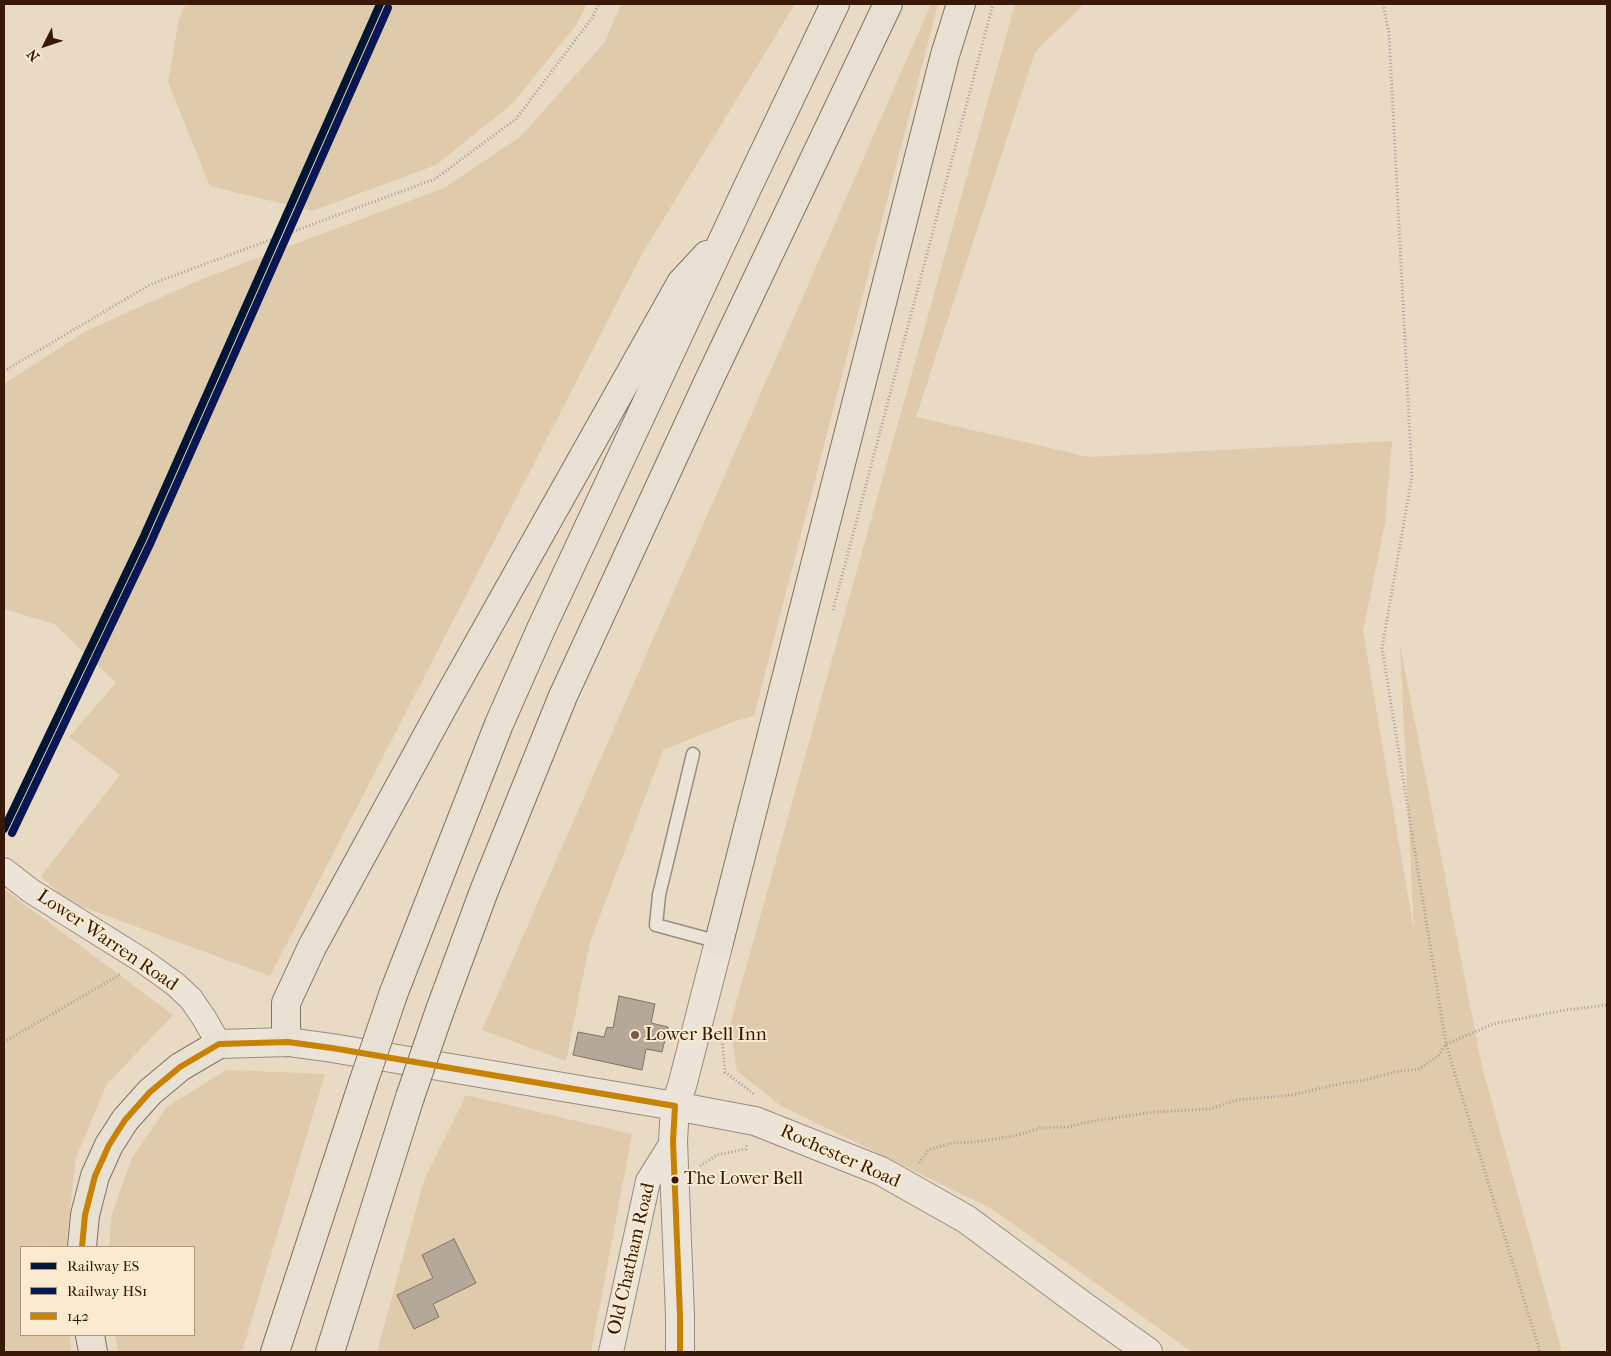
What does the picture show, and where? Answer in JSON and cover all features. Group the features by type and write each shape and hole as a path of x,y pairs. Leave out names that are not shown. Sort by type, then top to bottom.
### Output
{"highway":[{"path":"810,56 830,4"},
{"path":"275,1352 394,992 499,724 582,539 835,4"},
{"path":"330,1352 410,1097 440,1010 484,891 563,696 709,380 888,4"},
{"path":"719,942 945,55 961,4"},
{"path":"288,1042 286,1003 312,947 445,703 681,283 725,235"},
{"path":"82,1246 85,1215 96,1176 109,1145 125,1120 150,1092 180,1068 219,1044"},
{"path":"90,1336 93,1352"}],"street":[{"name":"Lower Warren Road","path":"4,870 31,891 175,984 191,999 219,1044"},
{"path":"680,1352 673,1141 675,1106 682,1086 719,942"},
{"name":"Rochester Road","path":"219,1044 288,1042 332,1048 755,1121 881,1171 966,1219 1148,1352"},
{"name":"Old Chatham Road","path":"611,1352 648,1181 673,1141"}],"lane":[{"path":"693,754 659,895 656,925 719,942"}],"path":[{"path":"4,371 151,284 435,179 516,119 592,18 599,4"},
{"path":"832,612 993,4"},
{"path":"1383,4 1388,33 1412,476 1382,648 1446,1044 1540,1352"},
{"path":"4,1042 143,962"},
{"path":"918,1164 929,1150 952,1143 976,1142 1018,1135 1040,1128 1068,1127 1087,1122 1154,1112 1210,1109 1237,1100 1292,1095 1343,1083 1366,1080 1394,1072 1419,1069 1438,1056 1446,1044 1493,1024 1566,1010 1607,1005"},
{"path":"722,1028 725,1072 757,1097"},
{"path":"698,1168 717,1155 746,1149"}],"shaded area":[{"path":"186,4 587,4 576,25 512,104 436,165 312,211 210,186 168,82 179,19"},
{"path":"621,4 795,4 642,254 270,976 67,901 41,876 120,775 69,737 116,683 54,624 4,609 4,384 86,331 202,279 444,188 521,136 605,42"},
{"path":"931,4 938,4 754,716 735,721 663,750 590,942 566,1061 482,1030"},
{"path":"1015,4 1084,4 1035,52 916,417 1089,457 1392,441 1385,523 1363,631 1414,931 1400,645 1482,1067 1562,1352 1192,1352 992,1209 780,1105 737,1071 730,1025"},
{"path":"4,889 173,1015 107,1084 76,1157 66,1246 20,1246 20,1336 70,1336 71,1352 4,1352"},
{"path":"226,1070 325,1074 242,1352 118,1352 115,1336 195,1336 195,1246 109,1246 112,1214 132,1158 167,1107"},
{"path":"466,1095 632,1134 591,1352 377,1352 424,1180","holes":["454,1239 475,1283 433,1304 439,1317 414,1329 397,1295 433,1278 422,1255"]}],"building":[{"name":"Lower Bell Inn","path":"619,996 655,1004 651,1023 668,1027 662,1052 646,1049 642,1070 573,1055 578,1032 604,1037 607,1027 613,1028"},
{"path":"454,1239 476,1283 433,1304 439,1317 414,1329 397,1295 433,1278 422,1255"}],"rail line":[{"name":"ES","path":"4,829 143,538 380,4"},
{"name":"HS1","path":"12,833 151,542 388,8"}],"transit line":[{"name":"142","path":"82,1246 85,1215 95,1176 109,1145 125,1120 150,1092 180,1067 219,1044 288,1042 675,1106 673,1141 680,1352"}],"place":[{"name":"Lower Bell Inn","path":"635,1035"},
{"name":"The Lower Bell","path":"675,1180"}]}
